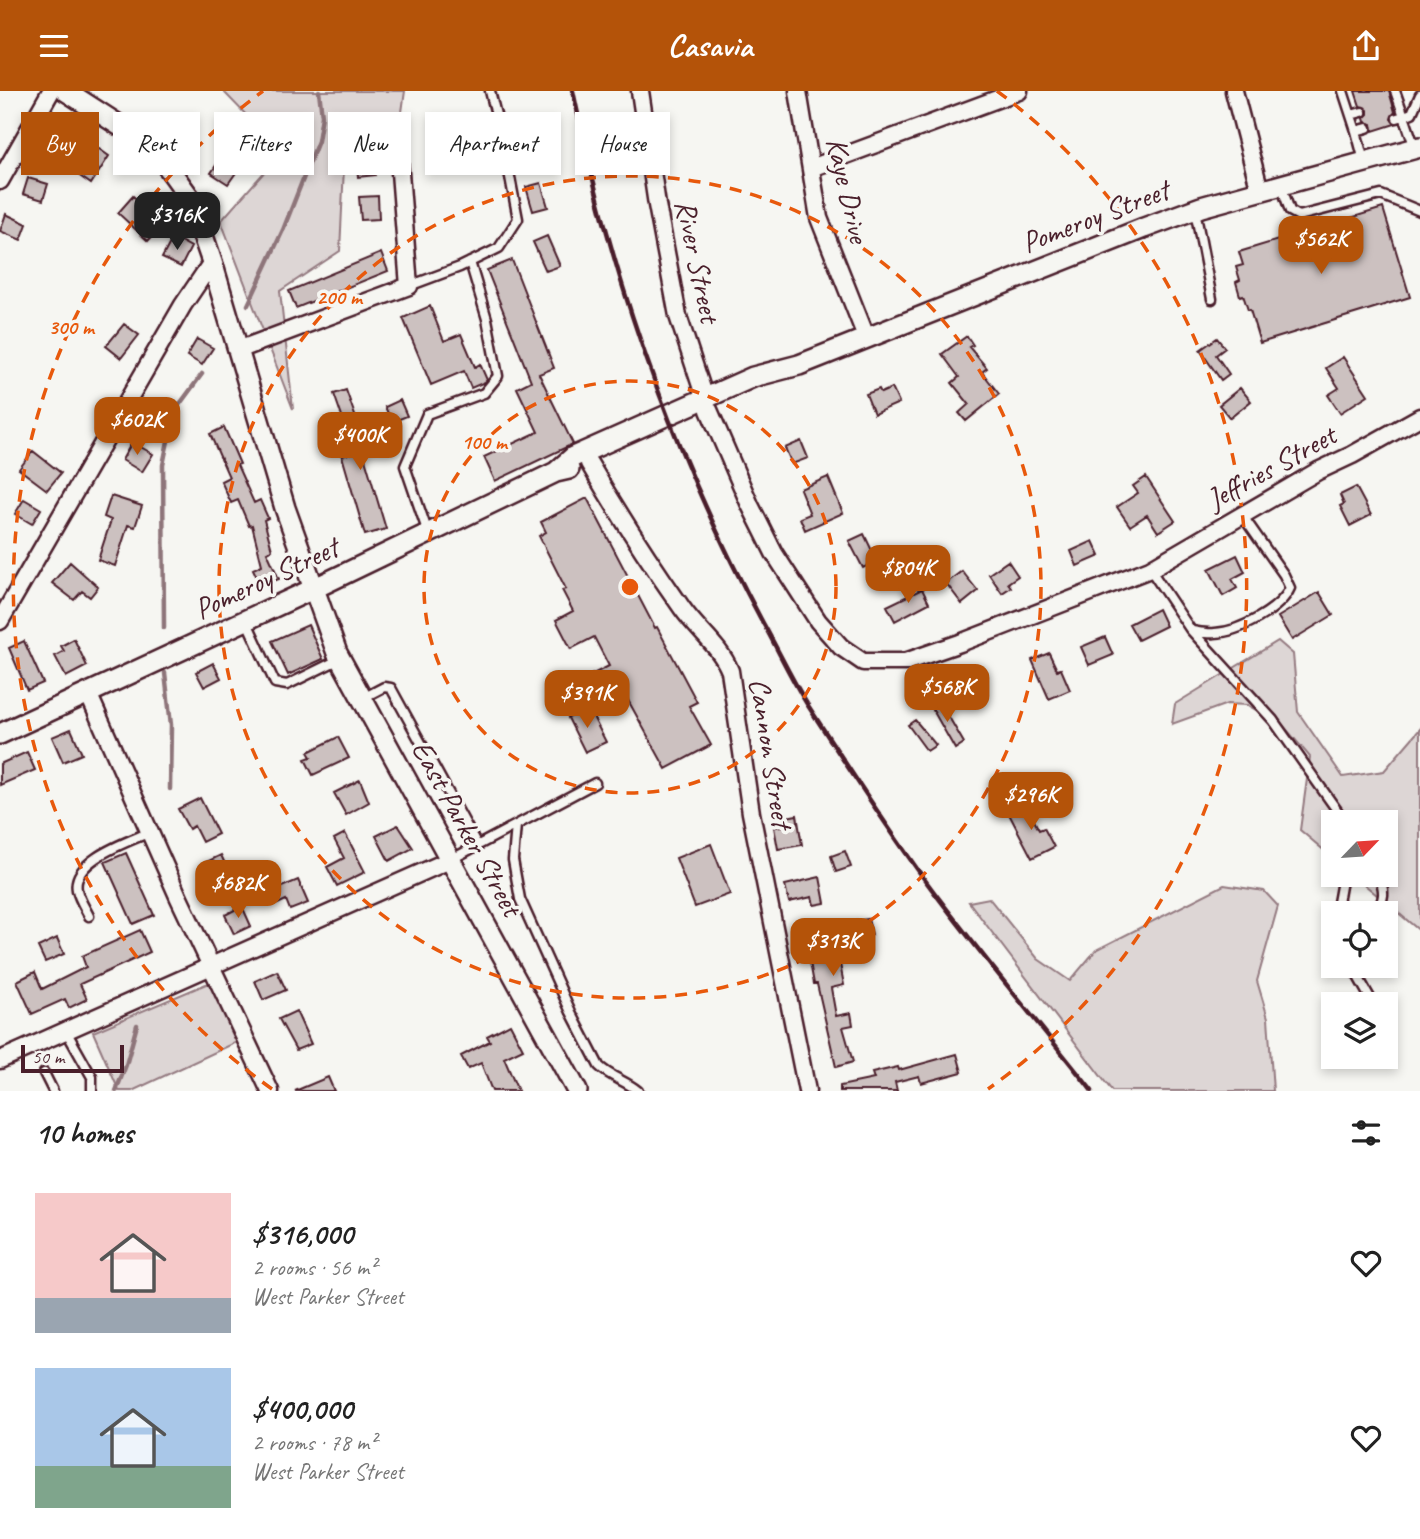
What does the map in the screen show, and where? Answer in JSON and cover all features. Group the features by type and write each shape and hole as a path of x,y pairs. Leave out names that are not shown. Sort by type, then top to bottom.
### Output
{"street":[{"path":"0,181 51,91"},
{"name":"East Parker Street","path":"66,91 135,135 162,159 190,198 212,262 285,508 340,659 578,1091"},
{"name":"River Street","path":"640,91 657,205 678,316 707,404 750,505"},
{"name":"Kaye Drive","path":"798,91 819,218 867,339"},
{"path":"811,169 1019,91"},
{"path":"1234,91 1259,191"},
{"name":"Pomeroy Street","path":"556,472 573,457 707,404 758,388 799,365 1195,209 1418,147"},
{"path":"238,351 409,286 400,175"},
{"path":"0,621 183,305 212,262"},
{"name":"Pomeroy Street","path":"0,734 313,589 556,472 589,463 707,404"},
{"name":"Jeffries Street","path":"750,505 775,553 818,621 841,647 863,662 905,662 1150,569 1318,471 1420,417"},
{"name":"Cannon Street","path":"589,463 618,513 684,611 726,660 730,671 755,839 807,1091"},
{"path":"88,693 270,1091"},
{"path":"0,1060 452,859"}],"lane":[{"path":"409,286 470,263 499,248 518,219 490,91"},
{"path":"1343,91 1364,162"},
{"path":"1395,91 1400,117 1418,147"},
{"path":"1400,117 1412,113 1420,95"},
{"path":"1350,115 1362,112"},
{"path":"1356,131 1367,128"},
{"path":"1282,185 1290,211 1299,216 1381,195 1420,211"},
{"path":"1195,209 1212,299"},
{"path":"428,533 405,466 427,414 484,393 498,376 487,319 470,263"},
{"path":"1192,631 1216,633 1238,627 1278,606 1287,595 1290,588 1284,575 1242,515"},
{"path":"1150,569 1192,631 1273,720 1337,810"},
{"path":"246,620 275,683 287,685 340,659"},
{"path":"361,699 384,687 391,688 477,845"},
{"path":"452,859 595,783"},
{"path":"516,825 513,860 516,882 535,934 599,1066 606,1073 629,1083 638,1091"},
{"path":"89,916 77,891 77,877 86,864 150,832"},
{"path":"66,1031 92,1077 92,1091"},
{"path":"44,1073 53,1091"}],"shaded area":[{"path":"223,91 405,91 402,112 328,112 328,175 344,175 340,251 280,291 293,409 221,221 262,175 314,175 314,112 243,112"},
{"path":"1278,641 1293,654 1298,712 1343,777 1384,771 1420,729 1420,931 1398,913 1398,901 1384,901 1367,887 1398,887 1398,810 1321,810 1321,848 1300,830 1310,757 1283,725 1247,705 1227,704 1172,724 1175,704"},
{"path":"1224,885 1264,891 1278,906 1257,981 1268,1018 1273,1091 1112,1091 969,902 989,898 1038,959 1070,981 1096,950"},
{"path":"206,984 214,984 237,1042 132,1091 119,1091 93,1032"}],"building":[{"path":"1355,91 1389,91 1395,112 1391,119 1395,124 1373,131 1372,124 1365,122 1364,118 1368,110 1360,106"},
{"path":"99,149 109,156 99,172"},
{"path":"78,175 97,175 91,184"},
{"path":"214,175 234,175 228,184"},
{"path":"28,178 48,184 43,200 23,194"},
{"path":"541,183 548,207 533,211 526,187"},
{"path":"133,196 163,224 148,241 118,213"},
{"path":"378,196 379,219 361,220 359,197"},
{"path":"1383,208 1410,297 1260,343 1250,310 1243,295 1240,296 1236,282 1240,280 1236,267 1243,265 1239,252"},
{"path":"6,214 27,224 21,240 0,231"},
{"path":"547,236 560,266 546,271 533,242"},
{"path":"173,237 191,247 181,267 162,258"},
{"path":"381,253 388,271 296,308 289,291"},
{"path":"512,260 554,368 539,374 573,444 495,481 484,457 538,432 517,388 531,381 487,270"},
{"path":"430,306 444,341 461,334 475,367 480,364 487,380 485,382 471,388 464,371 431,385 403,318"},
{"path":"124,324 139,335 121,358 106,346"},
{"path":"967,336 973,345 969,347 987,368 982,372 999,394 966,421 959,413 969,404 952,383 959,377 942,354"},
{"path":"1217,338 1225,348 1216,355 1229,374 1221,380 1200,350"},
{"path":"197,339 213,348 202,365 187,356"},
{"path":"1343,357 1368,395 1340,413 1328,395 1339,388 1326,368"},
{"path":"892,388 899,403 874,414 866,394 879,389 881,393"},
{"path":"1240,388 1251,401 1230,418 1219,405"},
{"path":"346,390 358,424 355,425 386,529 365,535 342,456 352,453 334,394"},
{"path":"400,400 407,416 392,422 385,407"},
{"path":"224,427 254,503 260,500 268,518 264,520 272,550 267,552 279,579 261,586 253,569 262,565 252,525 249,526 238,500 231,503 221,481 229,477 210,434"},
{"path":"801,441 808,458 792,464 785,448"},
{"path":"132,442 153,454 142,472 122,460"},
{"path":"33,451 61,473 47,490 19,469"},
{"path":"828,477 843,513 805,530 800,518 810,514 800,489"},
{"path":"1146,477 1175,521 1158,532 1147,515 1130,526 1117,507 1138,493 1133,486"},
{"path":"1356,487 1371,515 1350,526 1340,506 1344,504 1340,495"},
{"path":"111,496 142,506 135,527 128,525 115,566 98,560 111,520 104,517"},
{"path":"587,498 697,702 689,706 711,745 666,769 618,682 591,696 583,679 609,666 594,637 571,649 556,620 573,611 562,590 566,589 539,536 546,532 541,522"},
{"path":"24,499 41,509 32,524 15,514"},
{"path":"864,534 877,561 863,568 849,541"},
{"path":"1093,541 1100,556 1077,566 1071,551"},
{"path":"1237,555 1245,572 1232,579 1237,588 1223,596 1209,569"},
{"path":"1008,561 1018,576 1008,583 1011,587 1002,593 989,574"},
{"path":"70,562 98,587 90,597 82,591 74,600 52,583"},
{"path":"962,571 978,591 962,604 946,583"},
{"path":"922,589 929,603 895,621 887,606"},
{"path":"1319,592 1333,615 1292,640 1278,617"},
{"path":"1158,609 1166,626 1138,640 1129,624"},
{"path":"308,625 323,659 288,675 272,641"},
{"path":"1105,637 1113,655 1089,665 1081,647"},
{"path":"74,639 87,666 66,677 55,656 64,651 61,646"},
{"path":"24,641 43,683 27,690 9,648"},
{"path":"1049,653 1057,670 1061,669 1070,690 1049,699 1032,660"},
{"path":"213,663 221,678 204,687 196,672"},
{"path":"939,700 964,743 955,749 930,705"},
{"path":"588,707 606,742 585,752 568,718"},
{"path":"915,720 936,745 927,751 908,725"},
{"path":"71,729 82,754 63,762 52,737"},
{"path":"338,737 349,758 313,775 305,759 311,757 308,752"},
{"path":"27,752 35,770 0,785 0,764"},
{"path":"360,780 369,802 346,815 334,793"},
{"path":"200,798 218,834 202,842 194,826 189,829 178,809"},
{"path":"1026,805 1039,830 1044,828 1054,847 1032,858 1009,814"},
{"path":"797,815 802,845 778,849 774,827 782,826 781,818"},
{"path":"398,825 413,848 389,861 376,836"},
{"path":"345,833 365,872 337,886 327,867 344,858 334,839"},
{"path":"711,844 730,894 695,907 676,858"},
{"path":"845,851 851,867 836,872 831,856"},
{"path":"126,853 154,915 133,924 105,862"},
{"path":"221,855 235,886 214,895 200,865"},
{"path":"820,877 825,903 814,905 812,897 789,902 785,885"},
{"path":"298,880 308,903 290,910 286,900 278,904 272,891"},
{"path":"242,906 251,926 234,934 225,915"},
{"path":"868,919 872,935 836,943 844,985 831,988 836,1016 851,1013 853,1025 843,1027 853,1062 836,1067 817,984 814,984 804,930"},
{"path":"140,930 150,952 80,984 87,999 69,1008 65,999 32,1014 17,981 35,972 42,989 86,967 82,956"},
{"path":"57,938 64,954 45,962 38,947"},
{"path":"277,971 286,990 263,1000 255,981"},
{"path":"296,1011 311,1044 296,1050 279,1019"},
{"path":"510,1024 523,1049 504,1058 518,1091 492,1091 481,1063 468,1069 461,1056 490,1041 487,1036"},
{"path":"957,1054 962,1072 921,1083 919,1076 895,1082 897,1091 840,1091 840,1086 874,1079 872,1073 898,1067 899,1070"},
{"path":"328,1077 334,1091 295,1091"}],"waterway":[{"path":"248,305 283,230 318,141 322,116 319,91"},
{"path":"164,628 163,465 174,412 202,374"},
{"path":"165,673 171,725 170,789"},
{"path":"116,1091 137,1025"}],"railway":[{"path":"573,91 606,229 649,364 701,496 763,623 807,704 925,880 1092,1091"}]}
